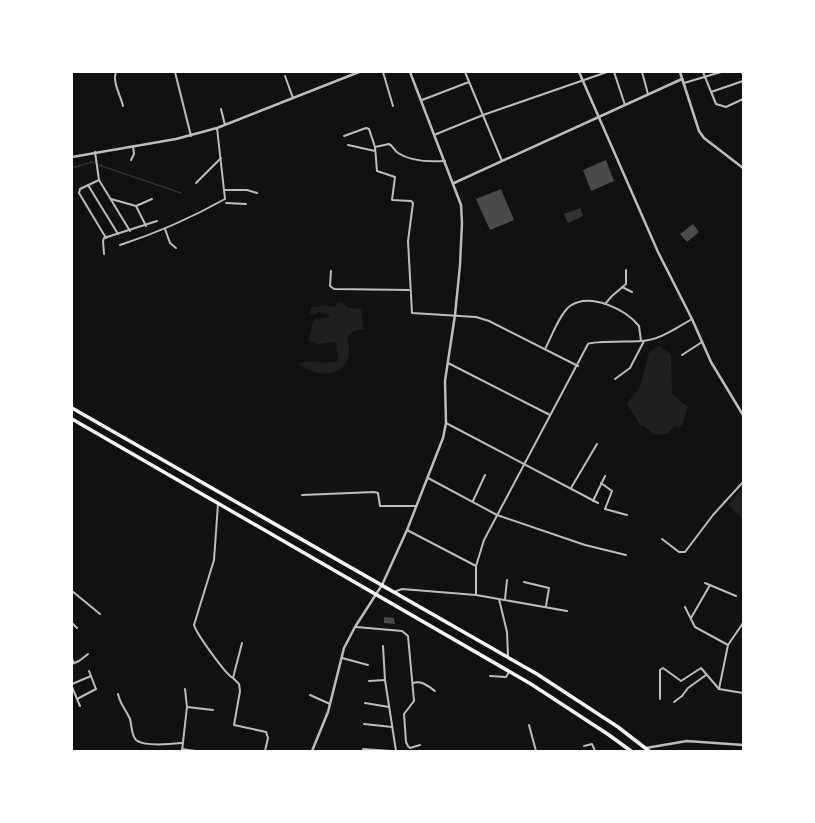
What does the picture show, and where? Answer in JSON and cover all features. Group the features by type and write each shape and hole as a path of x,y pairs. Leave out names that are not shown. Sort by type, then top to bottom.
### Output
{"highway":[{"path":"72,408 508,658 618,727 647,750"},
{"path":"72,419 509,672 609,735 629,751"}],"street":[{"path":"116,72 116,87 123,106"},
{"path":"174,72 191,136"},
{"path":"72,157 191,136 218,128 359,72"},
{"path":"383,72 393,106"},
{"path":"312,751 330,704 344,648 355,626 382,585 417,506 446,424 445,381 455,315 462,223 461,205 454,183 410,72"},
{"path":"465,72 502,161"},
{"path":"579,72 652,238 712,362 743,415"},
{"path":"434,135 483,115 607,72"},
{"path":"614,72 625,105"},
{"path":"642,72 648,94"},
{"path":"680,72 695,122 704,138 743,168"},
{"path":"702,72 703,78 711,92 715,104 722,107 743,99"},
{"path":"454,183 599,118 648,94 683,81 703,78 721,72"},
{"path":"285,76 293,98"},
{"path":"711,92 743,81"},
{"path":"422,100 469,82"},
{"path":"221,109 225,125"},
{"path":"120,245 165,229 197,215 225,199 218,128"},
{"path":"344,136 368,128 375,151 378,172 395,177 392,200 411,201 413,203 408,241 409,290 411,311 414,314 455,315 476,317 489,321 578,366"},
{"path":"374,147 389,144 396,152 405,156 434,162 445,162"},
{"path":"348,145 375,151"},
{"path":"131,160 134,154 133,146"},
{"path":"95,152 99,180 130,231"},
{"path":"196,183 221,158"},
{"path":"99,180 80,189 79,193 106,238"},
{"path":"88,185 118,234"},
{"path":"224,190 247,190 257,193"},
{"path":"111,199 136,206 152,199"},
{"path":"226,202 246,204"},
{"path":"136,206 146,226"},
{"path":"104,254 102,241 106,238 146,226 157,221"},
{"path":"165,229 170,244 176,248"},
{"path":"605,304 627,281 626,270"},
{"path":"331,271 330,286 334,289 409,290"},
{"path":"622,287 632,292"},
{"path":"545,349 555,329 570,306 581,302 592,301 605,304 624,314 638,324 642,341 630,368 616,379"},
{"path":"476,595 476,566 484,540 550,415 591,342 642,341 664,336 692,318"},
{"path":"682,356 702,342"},
{"path":"448,363 550,415"},
{"path":"446,424 598,503"},
{"path":"571,488 597,444"},
{"path":"472,501 485,475"},
{"path":"593,501 605,476"},
{"path":"428,478 497,515 585,545 626,555"},
{"path":"662,539 678,552 685,552 713,515 743,482"},
{"path":"601,483 612,491 605,509 627,515"},
{"path":"302,495 374,492 378,493 378,504 382,507 417,506"},
{"path":"218,504 214,560 194,625 196,631 215,656 224,672 239,684 240,691 234,725 266,732 268,738 265,751"},
{"path":"407,530 476,566"},
{"path":"505,600 507,580"},
{"path":"524,582 549,588 546,606"},
{"path":"706,583 736,596"},
{"path":"691,618 710,585"},
{"path":"394,592 402,588 476,595 546,606 567,611"},
{"path":"72,591 100,614"},
{"path":"498,599 507,632 508,658"},
{"path":"685,607 695,627 728,645"},
{"path":"72,623 77,628"},
{"path":"719,689 728,645 743,623"},
{"path":"355,626 406,633 408,636 414,701 406,710 403,718 408,746 410,748 420,745"},
{"path":"233,678 242,643"},
{"path":"384,646 385,680 396,751"},
{"path":"72,659 73,664 88,654"},
{"path":"342,658 368,665"},
{"path":"660,699 661,668 681,680 699,668 702,669 719,689 743,693"},
{"path":"77,698 96,689 89,671"},
{"path":"490,676 506,677 509,672"},
{"path":"674,702 682,696 688,688 706,675"},
{"path":"80,706 72,686 91,676"},
{"path":"369,681 385,680"},
{"path":"413,683 416,682 426,684 435,691"},
{"path":"185,689 187,707 182,750 196,751"},
{"path":"118,694 120,704 131,723 132,732 136,740 144,743 155,744 182,743"},
{"path":"310,695 330,704"},
{"path":"365,703 389,707"},
{"path":"187,707 213,710"},
{"path":"364,724 392,727"},
{"path":"529,725 536,751"},
{"path":"647,750 687,741 743,745"},
{"path":"584,746 592,744 595,751"},
{"path":"363,749 391,751"}],"shaded area":[{"path":"580,208 583,216 568,223 564,214"},
{"path":"342,302 346,307 361,309 363,329 353,331 347,338 349,350 348,360 343,367 336,372 328,374 308,370 298,364 303,362 333,362 338,360 336,343 318,344 308,340 312,324 315,319 326,318 330,315 319,312 314,315 310,313 311,307 319,307 320,305 335,307 337,303"},
{"path":"659,346 671,354 672,394 688,407 681,427 674,426 668,434 654,435 645,426 641,426 627,404 640,387 649,352"},
{"path":"743,487 743,519 728,505"}],"building":[{"path":"606,160 614,181 591,191 583,170"},
{"path":"501,189 514,220 490,230 476,199"},
{"path":"693,224 699,232 687,242 680,234"},
{"path":"384,617 394,618 395,624 384,623"}],"waterway":[{"path":"72,168 92,162 95,163"},
{"path":"99,165 181,193"}]}
